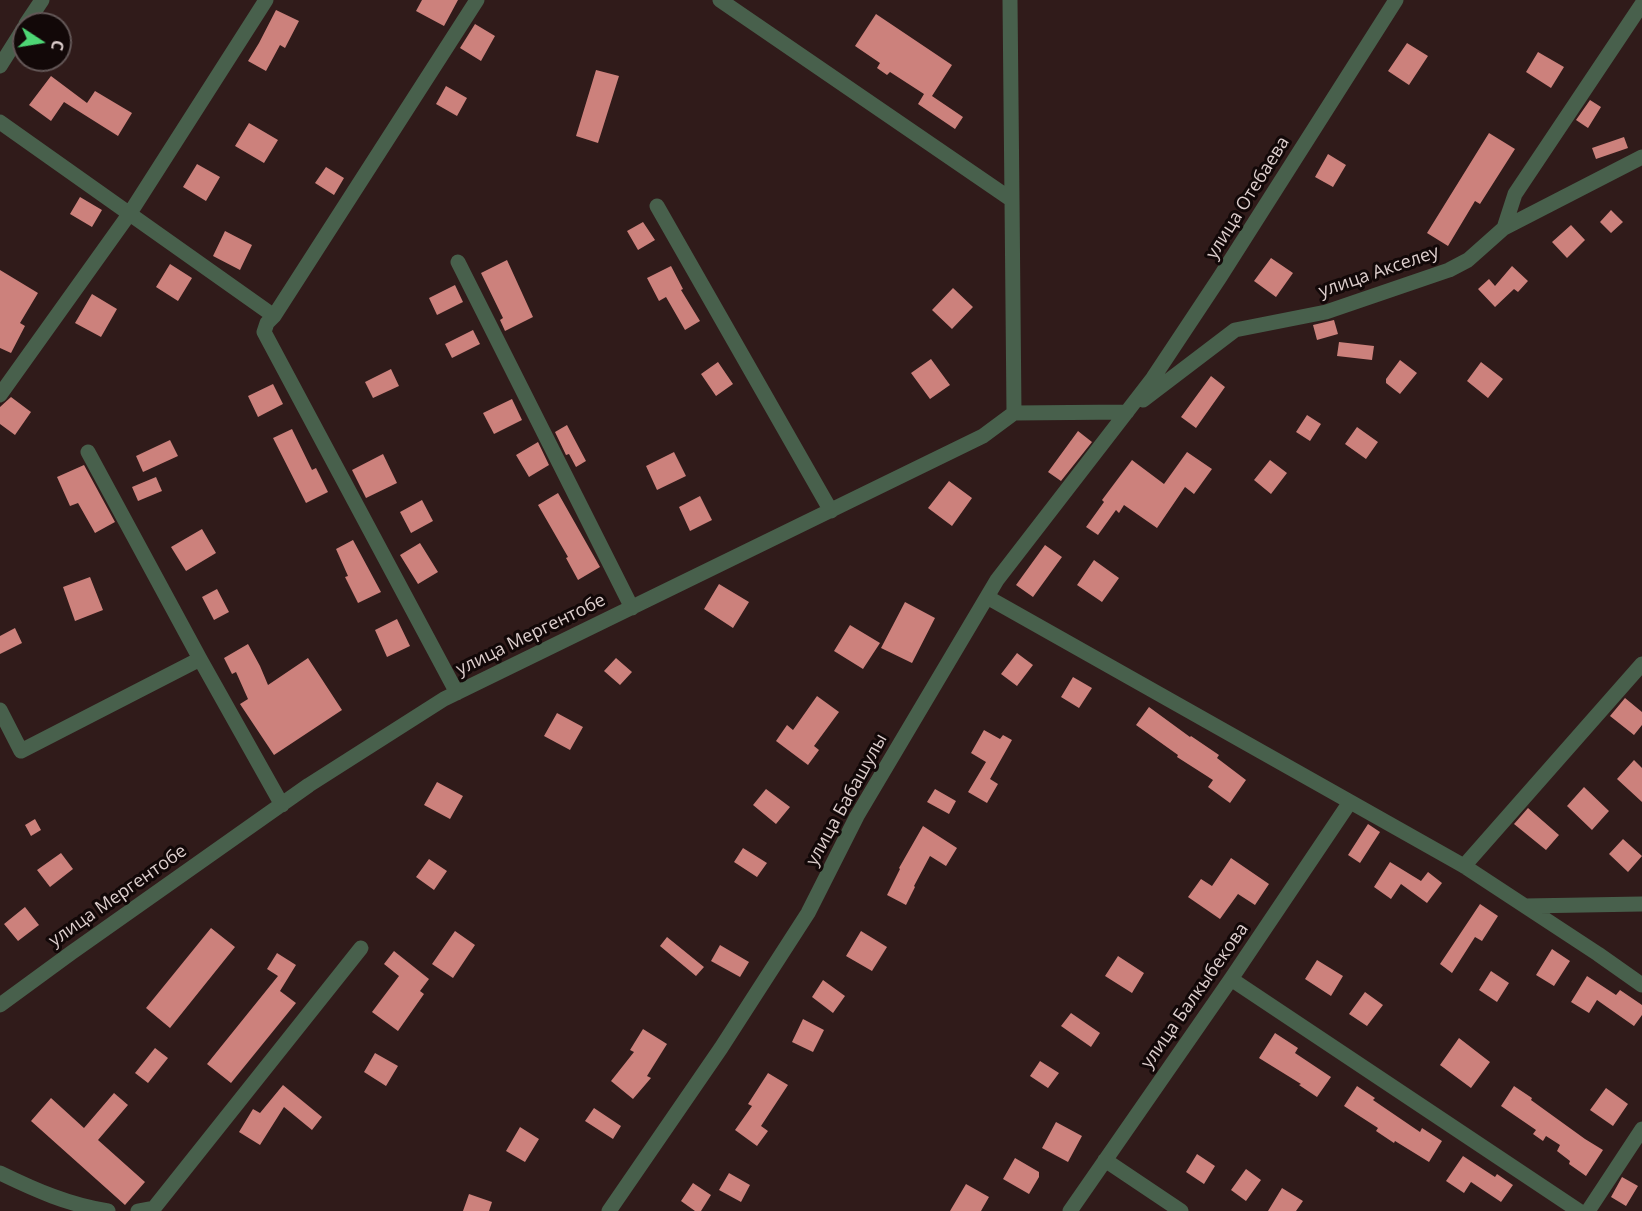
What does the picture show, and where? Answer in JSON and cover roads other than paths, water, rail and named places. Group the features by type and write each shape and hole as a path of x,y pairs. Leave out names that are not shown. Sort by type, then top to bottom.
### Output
{"street":[{"path":"0,395 130,213 266,0"},
{"path":"457,693 264,332 267,323 274,316 477,0"},
{"path":"720,0 1012,200"},
{"path":"1010,0 1014,412 1126,412"},
{"name":"улица Отебаева","path":"1126,412 1153,378 1220,278 1396,0"},
{"path":"1504,228 1515,195 1642,4"},
{"path":"0,66 12,47"},
{"path":"0,122 274,316"},
{"name":"улица Акселеу","path":"1126,412 1235,330 1326,312 1449,270 1468,260 1504,228 1642,158"},
{"path":"657,206 831,511"},
{"path":"458,262 632,608"},
{"name":"улица Мергентобе","path":"0,1005 318,779 444,699 982,436 1014,412"},
{"name":"улица Бабашулы","path":"609,1211 722,1048 808,913 857,816 998,580 1126,412"},
{"path":"88,452 200,659 282,804"},
{"path":"987,597 1464,866 1598,954 1642,986"},
{"path":"0,710 21,751 200,659"},
{"path":"1464,866 1642,664"},
{"name":"улица Балкыбекова","path":"1070,1211 1350,802"},
{"path":"1525,906 1642,904"},
{"path":"138,1211 154,1208 361,948"},
{"path":"1231,979 1579,1211"},
{"path":"1588,1211 1642,1129"},
{"path":"1106,1160 1181,1211"},
{"path":"0,1173 37,1191 85,1208 108,1211"}]}
